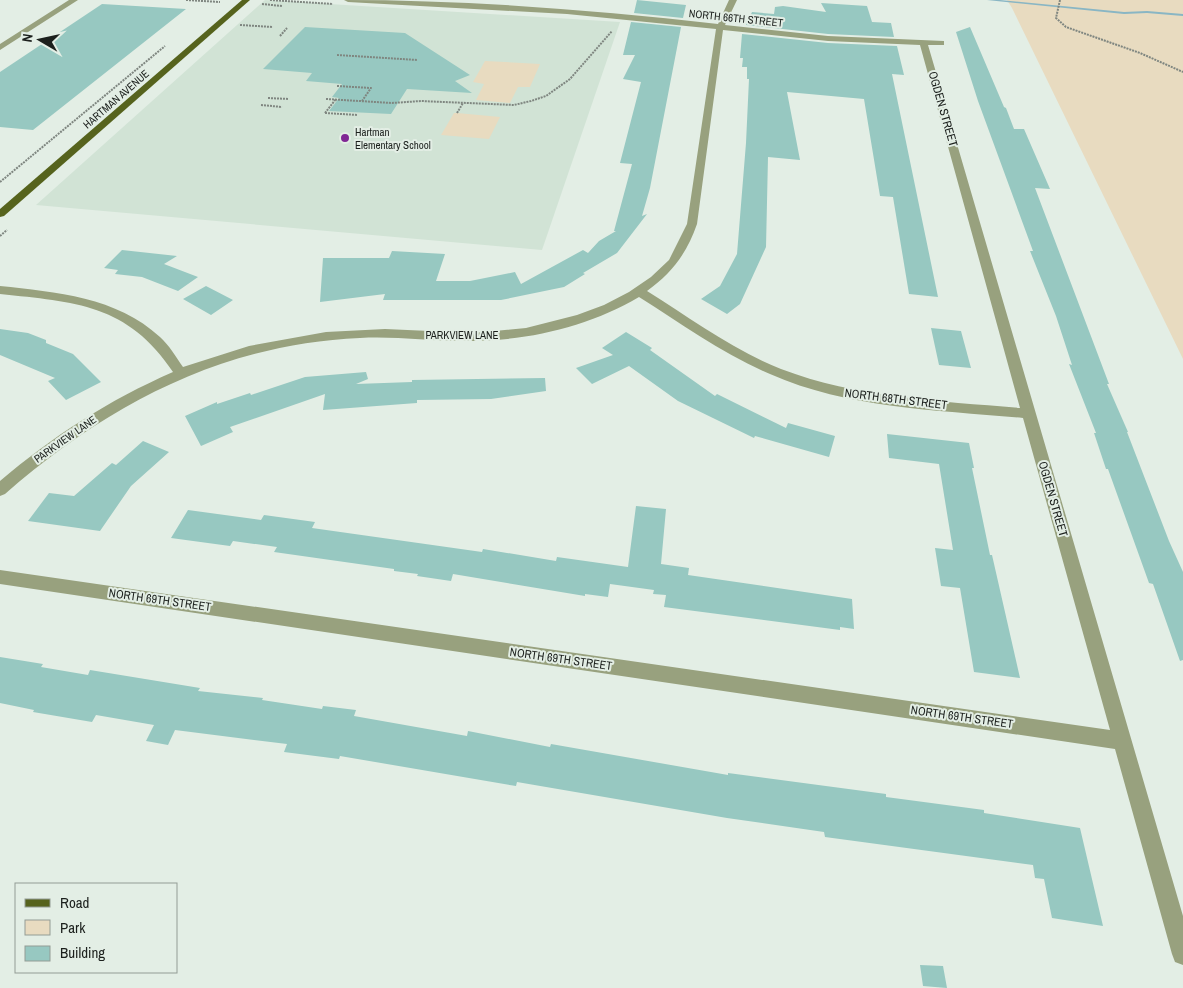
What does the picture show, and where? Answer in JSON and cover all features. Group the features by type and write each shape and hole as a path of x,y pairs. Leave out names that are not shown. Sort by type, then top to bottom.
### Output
{"main road":[{"name":"HARTMAN AVENUE","path":"0,214 246,0"}],"street":[{"path":"0,48 74,0"},
{"name":"NORTH 66TH STREET","path":"348,0 610,16 814,37 941,43"},
{"name":"PARKVIEW LANE","path":"0,490 50,448 84,424 127,399 210,362 249,350 320,337 374,333 475,337 535,330 596,313 614,305 653,282 673,262 685,245 692,224 720,28 733,0"},
{"name":"OGDEN STREET","path":"923,43 1183,954"},
{"path":"0,290 53,296 109,310 143,330 154,339 182,374"},
{"name":"NORTH 68TH STREET","path":"638,291 745,357 804,382 867,397 1029,414"},
{"name":"NORTH 69TH STREET","path":"0,577 1122,740"}],"path":[{"path":"186,0 218,2"},
{"path":"258,4 282,6 277,0"},
{"path":"1060,0 1056,12 1058,21 1066,27 1132,50 1183,72"},
{"path":"236,25 273,27"},
{"path":"280,36 287,28"},
{"path":"326,98 392,103 421,101 514,104 538,100 550,95 575,74 614,29"},
{"path":"0,182 170,42"},
{"path":"337,55 417,60"},
{"path":"337,86 371,88 362,101"},
{"path":"268,98 289,99"},
{"path":"336,99 325,113 358,115"},
{"path":"457,113 463,102"},
{"path":"261,105 282,107"}],"shaded area":[{"name":"Hartman Elementary School","path":"265,0 620,22 542,250 36,205"}],"green space":[{"path":"1007,0 1183,0 1183,359 1012,8"},
{"path":"485,61 540,64 530,87 518,87 510,103 476,100 484,84 473,82"},
{"path":"454,113 500,117 489,139 441,135"}],"building":[{"path":"637,0 686,5 683,18 634,13"},
{"path":"821,3 867,6 872,22 891,23 894,37 828,34 746,25 752,12 774,14 775,7 783,6 826,12"},
{"path":"102,4 186,9 33,130 0,127 0,72"},
{"path":"631,22 681,27 650,188 642,216 647,214 617,253 583,273 585,274 564,287 501,300 383,300 385,294 320,302 323,258 389,258 392,251 445,254 436,281 470,281 515,272 521,284 583,250 588,253 599,241 616,231 614,231 632,164 620,163 641,82 623,79 635,55 623,55"},
{"path":"305,27 405,33 470,75 455,81 472,93 407,89 391,114 329,111 339,98 332,97 342,84 306,81 312,73 263,69"},
{"path":"970,27 1014,129 1024,129 1050,189 1035,188 1109,384 1107,384 1183,572 1183,660 1180,661 1153,584 1149,583 1108,469 1106,469 1094,433 1096,433 1069,364 1072,365 1056,316 1030,251 1033,251 978,101 956,32"},
{"path":"742,34 828,43 897,46 904,75 892,74 938,297 909,294 893,197 880,196 864,99 787,92 800,160 768,157 766,247 740,304 727,314 701,299 720,286 737,254 749,79 747,79 747,67 742,67 743,58 740,58"},
{"path":"122,250 177,256 164,264 198,277 178,291 142,277 115,274 118,270 104,268"},
{"path":"206,286 233,300 211,315 183,299"},
{"path":"931,328 961,331 971,368 939,365"},
{"path":"0,329 28,333 73,354 101,382 66,400 48,381 55,378 0,355"},
{"path":"626,332 652,348 650,350 715,396 717,394 786,428 788,423 835,436 829,457 755,436 754,438 678,401 629,366 592,384 576,368 613,355 602,348"},
{"path":"366,372 368,379 356,384 412,382 412,380 545,378 546,391 491,399 417,400 417,403 323,410 325,394 230,427 233,432 201,446 185,416 217,402 217,404 250,393 251,395 305,377"},
{"path":"887,434 969,443 974,468 972,468 990,555 992,555 1020,678 974,672 960,588 941,586 935,548 953,550 939,464 889,458"},
{"path":"143,441 169,452 131,486 100,531 28,521 49,493 74,496 112,463 116,465"},
{"path":"636,506 666,509 661,564 689,568 688,575 852,599 854,629 840,627 840,630 664,607 666,595 653,594 654,590 610,584 608,597 585,594 585,596 453,574 451,581 417,576 418,574 394,571 394,569 274,552 277,547 233,541 230,546 171,538 188,510 261,520 264,515 315,522 312,528 482,552 483,549 556,561 557,557 628,567"},
{"path":"0,657 43,664 41,667 88,675 90,670 200,688 198,691 263,698 262,700 322,709 323,706 356,710 354,716 467,736 468,731 550,747 551,744 728,775 728,773 886,794 886,797 984,810 984,813 1080,828 1103,926 1052,918 1044,879 1035,878 1033,865 825,837 824,832 727,818 517,782 516,786 340,756 339,759 284,752 287,744 175,730 168,745 146,741 154,725 96,715 92,722 33,712 34,710 0,703"},
{"path":"920,965 943,966 947,988 923,986"}],"waterway":[{"path":"989,0 1124,13 1147,12 1183,15"}],"place":[{"name":"Hartman Elementary School","path":"345,138"}]}
